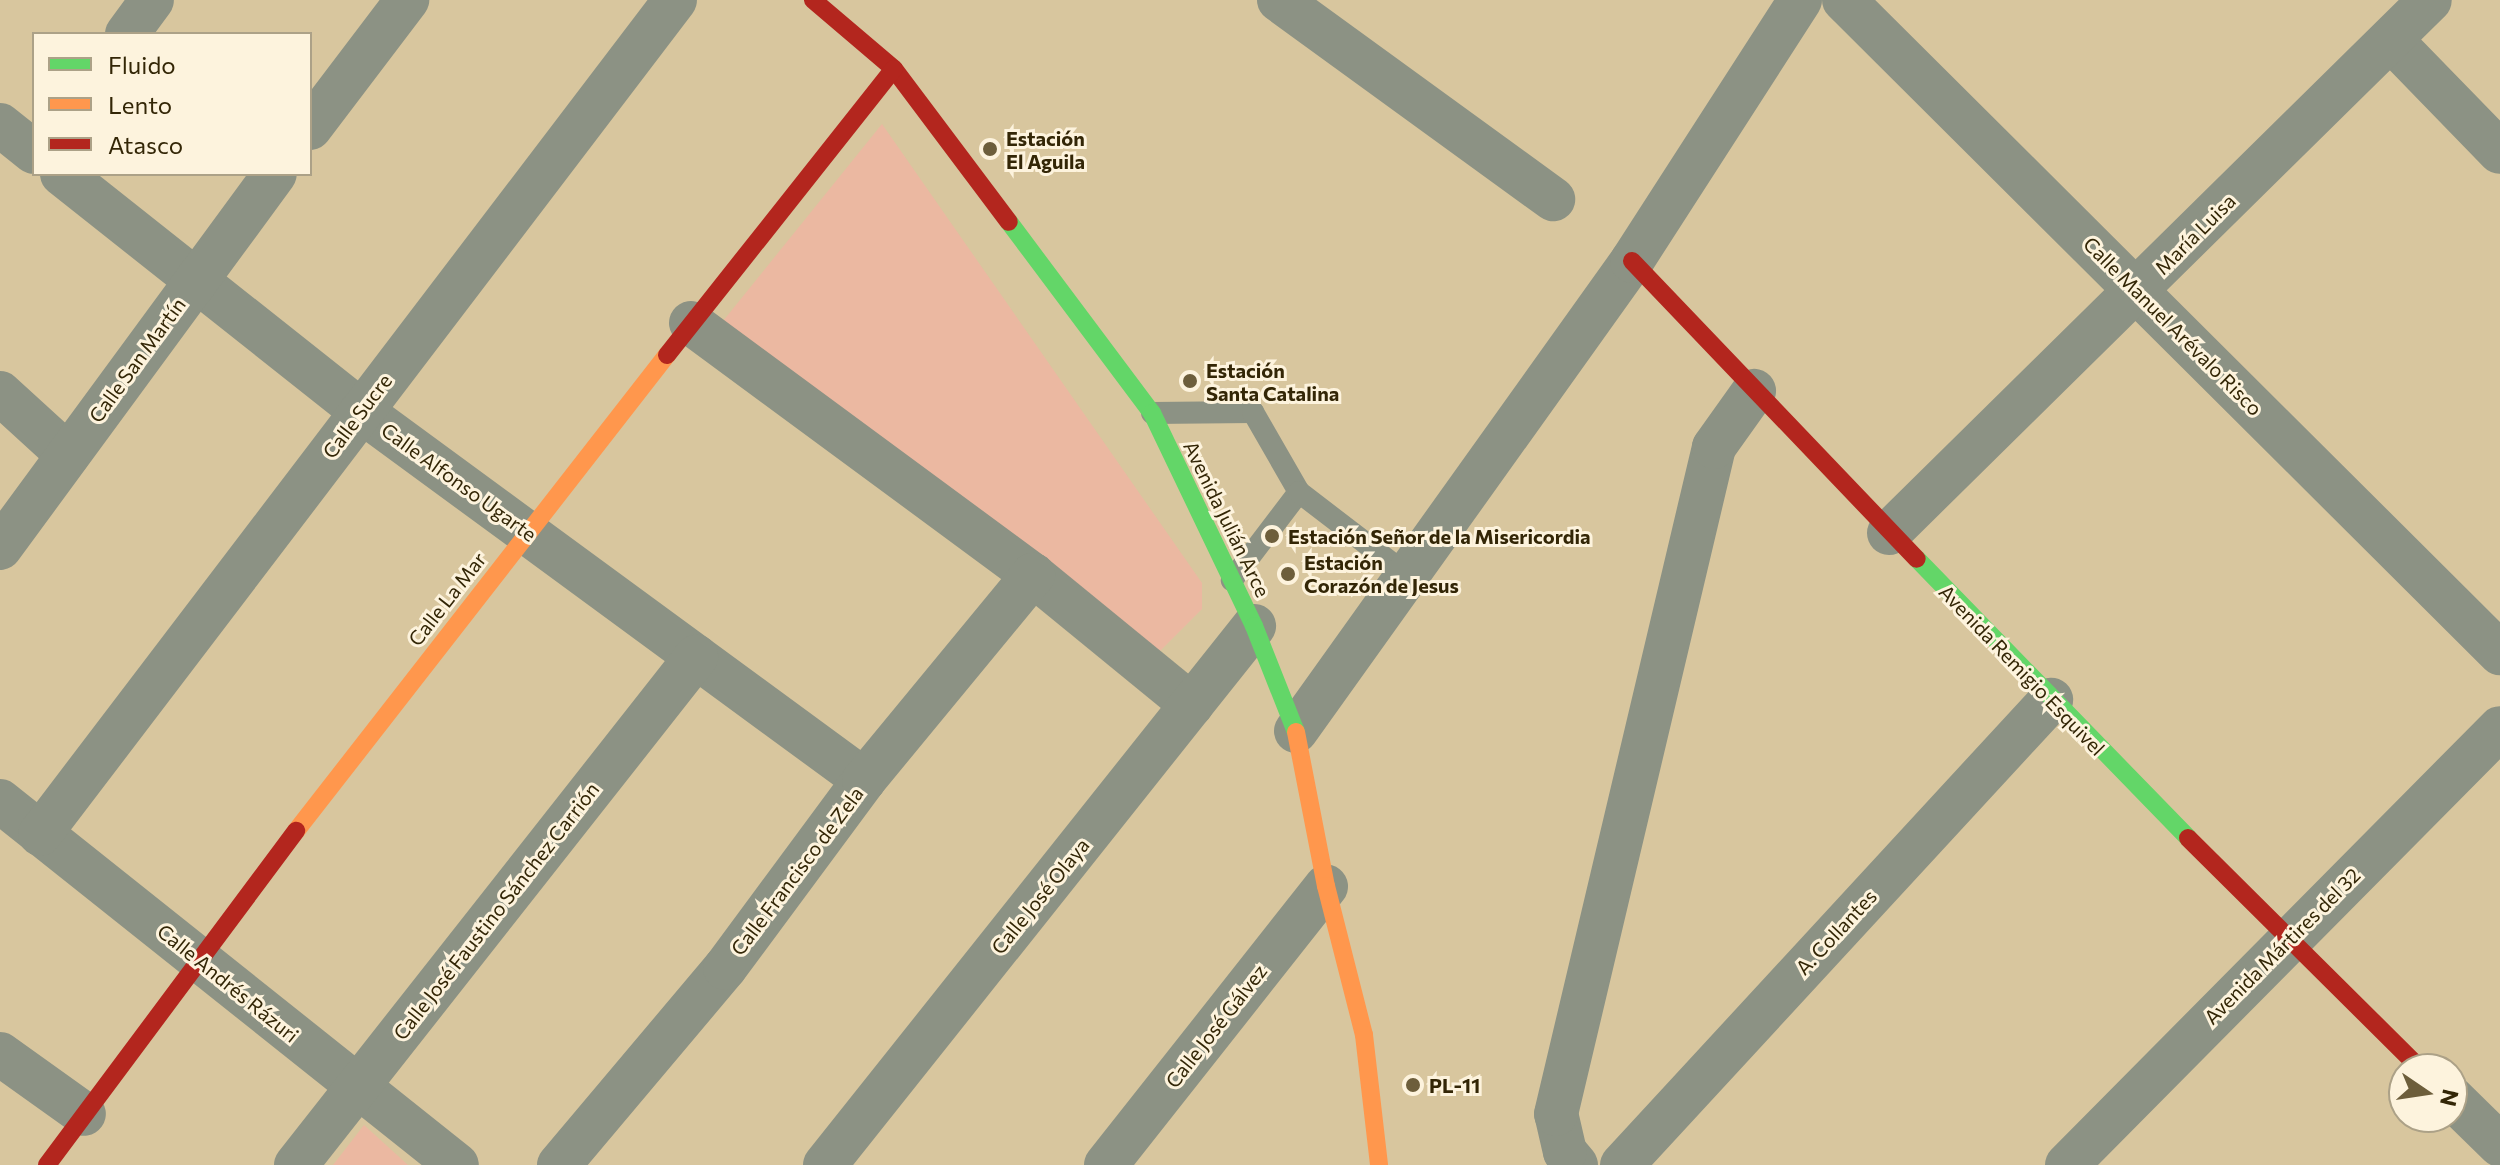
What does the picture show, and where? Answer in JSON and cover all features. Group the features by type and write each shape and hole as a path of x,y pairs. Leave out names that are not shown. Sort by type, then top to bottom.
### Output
{"street":[{"path":"128,32 152,0"},
{"path":"312,125 407,0"},
{"name":"Calle Sucre","path":"40,834 675,0"},
{"name":"Avenida Julián Arce","path":"813,0 894,69 1152,413 1254,626 1296,731 1326,886 1364,1035 1379,1165"},
{"path":"1296,731 1632,261 1800,0"},
{"name":"Calle Manuel Arévalo Risco","path":"1844,0 2500,653"},
{"name":"María Luisa","path":"1889,533 2430,0"},
{"path":"1287,2 1553,199"},
{"path":"2391,40 2500,152"},
{"name":"Calle La Mar","path":"47,1165 198,959 527,531 894,69"},
{"path":"0,125 32,150"},
{"name":"Calle Alfonso Ugarte","path":"65,176 361,411 864,780"},
{"name":"Calle San Martín","path":"0,548 273,176"},
{"name":"Avenida Remigio Esquivel","path":"1632,261 2051,700 2405,1053"},
{"path":"691,323 1033,575 1192,705"},
{"path":"1576,1165 1565,1152 1556,1114 1714,447 1754,391"},
{"path":"0,393 68,455"},
{"name":"Calle Francisco de Zela","path":"559,1165 725,968 864,780 1033,575"},
{"name":"Calle José Olaya","path":"825,1165 1254,626"},
{"name":"Calle José Faustino Sánchez Carrión","path":"296,1165 696,657"},
{"name":"A. Collantes","path":"1622,1165 2051,700"},
{"name":"Avenida Mártires del 32","path":"2067,1165 2287,939 2500,728"},
{"name":"Calle Andrés Rázuri","path":"0,801 457,1165"},
{"name":"Calle José Gálvez","path":"1106,1165 1326,886"},
{"path":"0,1054 84,1114"},
{"path":"2468,1114 2500,1145"}],"lane":[{"path":"1152,413 1253,412 1299,492 1407,575"},
{"path":"1232,580 1299,492"}],"shaded area":[{"path":"882,124 1202,583 1202,609 1160,651 719,326"},
{"path":"364,1125 408,1165 333,1165"}],"traffic: fast":[{"path":"1009,222 1152,413 1254,626 1296,732"},
{"path":"1917,559 2188,838"}],"traffic: slow":[{"path":"296,831 667,355"},
{"path":"1296,732 1326,886 1364,1035 1379,1165"}],"traffic: jam":[{"path":"813,0 894,69 1009,222"},
{"path":"667,355 894,69"},
{"path":"1632,261 1917,559"},
{"path":"47,1165 296,831"},
{"path":"2188,838 2405,1053"}],"place":[{"name":"Estación El Aguila","path":"990,149"},
{"name":"Estación Santa Catalina","path":"1190,381"},
{"name":"Estación Señor de la Misericordia","path":"1272,536"},
{"name":"Estación Corazón de Jesus","path":"1288,574"},
{"name":"PL-11","path":"1413,1085"}]}
